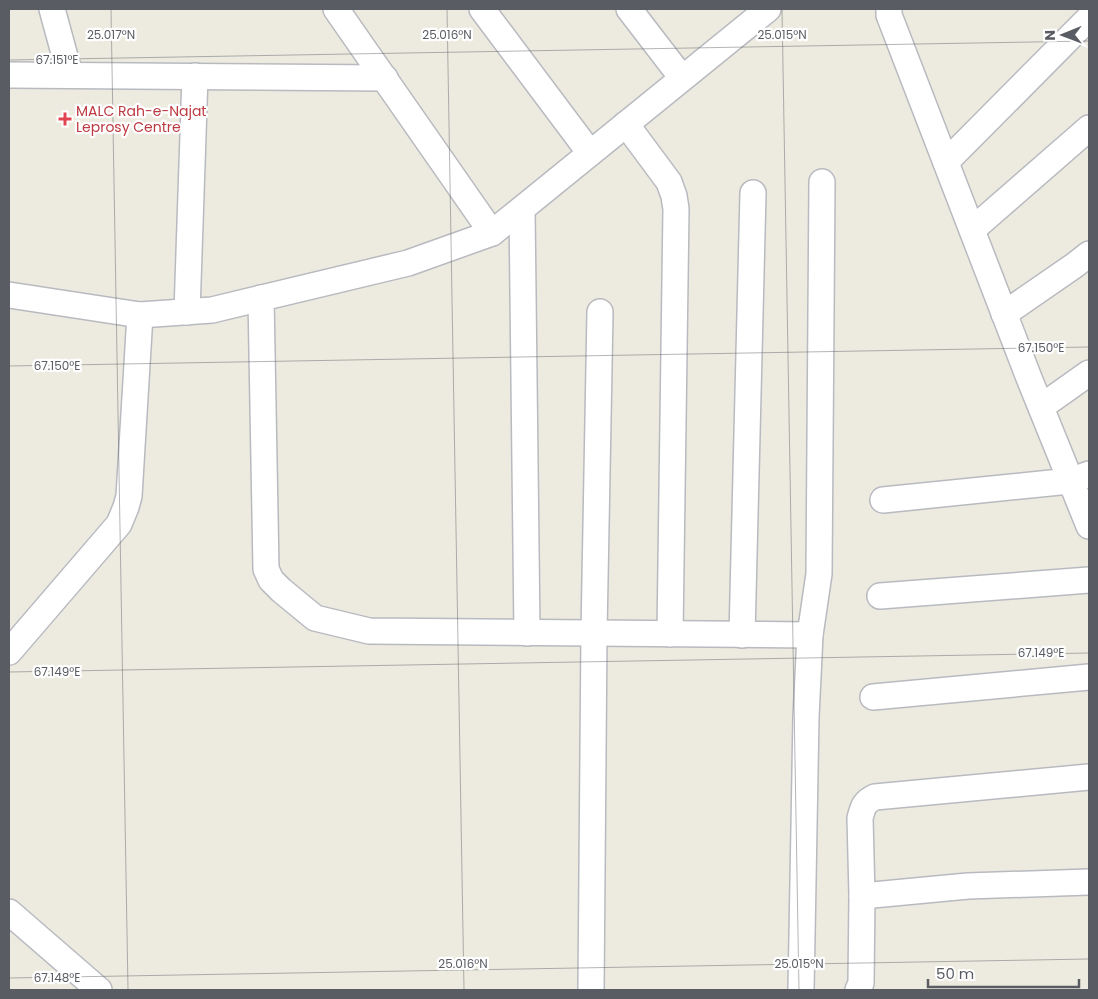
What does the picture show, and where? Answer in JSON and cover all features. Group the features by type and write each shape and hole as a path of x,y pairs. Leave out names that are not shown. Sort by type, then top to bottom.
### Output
{"street":[{"path":"52,9 70,75"},
{"path":"336,9 492,233"},
{"path":"482,9 590,153"},
{"path":"629,9 682,78"},
{"path":"9,294 140,315 212,310 408,262 492,233 768,9"},
{"path":"888,9 1041,408 1080,477 1089,526"},
{"path":"946,162 1089,18"},
{"path":"9,75 385,78"},
{"path":"187,312 195,76"},
{"path":"626,124 670,182 676,209 670,634"},
{"path":"972,230 1089,128"},
{"path":"801,990 806,716 810,635 819,574 822,182"},
{"path":"742,635 752,193"},
{"path":"522,209 527,633"},
{"path":"1004,314 1089,254"},
{"path":"261,298 266,569 271,580 315,618 369,632 810,635"},
{"path":"591,990 594,633 600,312"},
{"path":"9,652 119,524 126,507 129,496 140,315"},
{"path":"1041,408 1089,373"},
{"path":"883,500 1080,477"},
{"path":"880,596 1089,580"},
{"path":"874,697 1089,677"},
{"path":"858,990 861,983 862,896 860,818 862,808 868,801 875,797 1089,776"},
{"path":"862,896 968,886 1089,882"},
{"path":"9,912 99,990"}],"place":[{"name":"MALC Rah-e-Najat Leprosy Centre","path":"65,119"}]}
